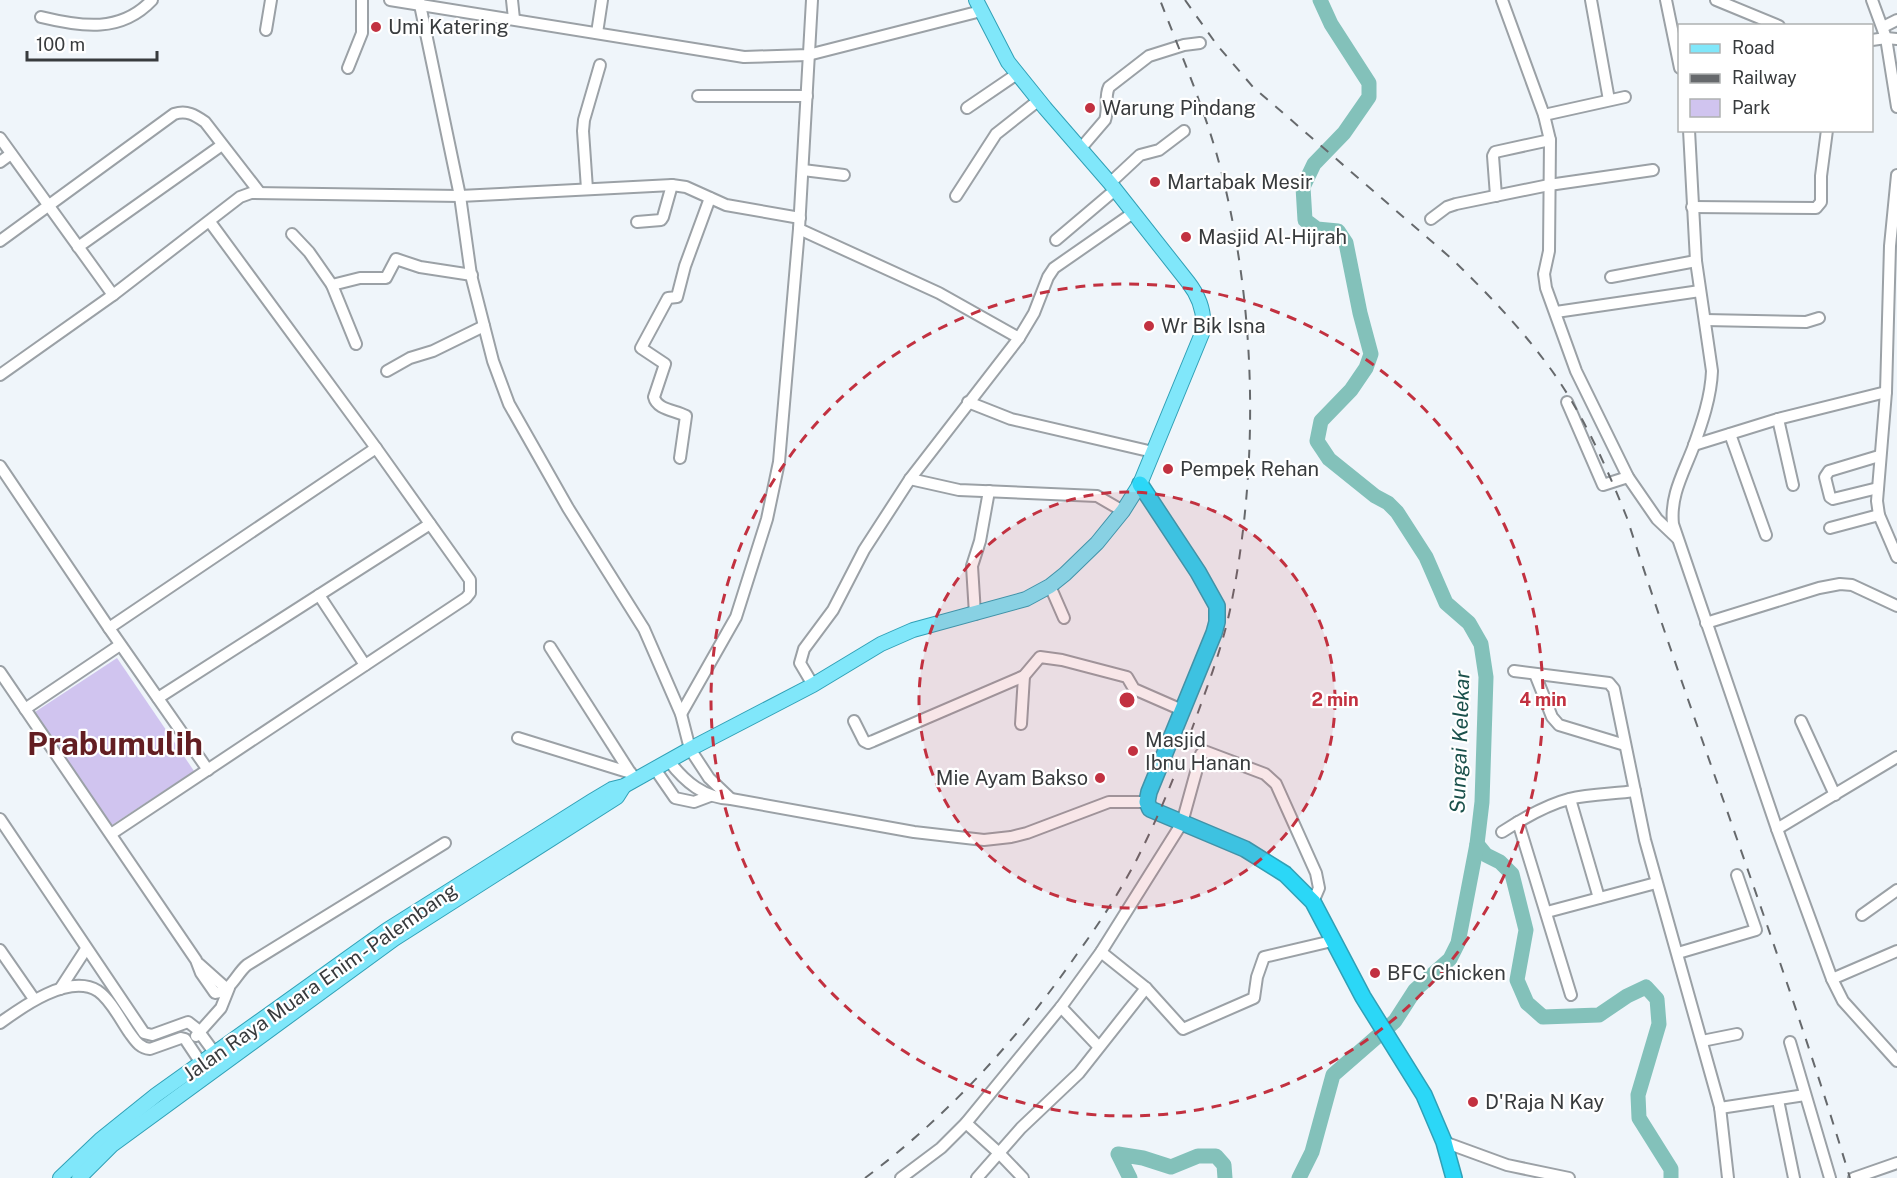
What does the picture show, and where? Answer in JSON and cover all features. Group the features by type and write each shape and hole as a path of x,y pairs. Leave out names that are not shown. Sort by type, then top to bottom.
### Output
{"highway":[{"path":"1140,484 1198,572 1217,606 1214,633 1149,792 1147,802 1150,809 1245,849 1285,874 1313,902 1332,941 1378,1021 1424,1095 1444,1142 1454,1178"}],"main road":[{"name":"Jalan Raya Muara Enim - Palembang","path":"79,1178 112,1145 205,1069 394,939 617,797 630,780 813,685 881,644 913,630 1026,599 1050,586 1097,543 1123,512 1140,484 1203,331 1204,321 1195,291 1081,148 1017,74 1008,62 978,6"},
{"name":"Jalan Raya Muara Enim - Palembang","path":"60,1178 100,1140 156,1095 205,1069"}],"street":[{"path":"41,17 72,25 118,23 133,17 152,0"},
{"path":"266,30 271,0"},
{"path":"348,68 362,33 362,0"},
{"path":"390,0 420,2 744,57 808,55 978,6"},
{"path":"512,0 514,19"},
{"path":"597,33 602,0"},
{"path":"681,714 736,617 767,519 779,462 800,223 812,0"},
{"path":"1502,0 1544,115 1550,140 1548,251 1544,274 1546,288 1576,371 1628,477 1657,519 1677,538"},
{"path":"1591,0 1609,100"},
{"path":"1666,0 1678,58"},
{"path":"1716,0 1774,24"},
{"path":"1872,0 1889,35 1897,107"},
{"path":"420,2 460,196 472,276 493,361 509,404 568,508 644,629 681,714 690,749 708,778 731,798"},
{"path":"1873,40 1889,35 1897,20"},
{"path":"1081,148 1105,120 1107,115 1106,93 1109,87 1149,56 1184,45 1200,43"},
{"path":"587,189 583,131 600,65"},
{"path":"967,108 1017,74"},
{"path":"698,96 807,96"},
{"path":"1544,115 1625,97"},
{"path":"956,196 996,134 1039,100"},
{"path":"0,241 174,114 186,112 205,122 260,193"},
{"path":"1056,240 1112,187 1140,155 1159,150 1184,131"},
{"path":"1689,132 1696,261 1712,371 1711,389 1694,445 1675,493 1672,511 1677,538 1777,829 1832,979 1843,1001 1897,1061"},
{"path":"1692,207 1816,208 1821,202 1821,176 1827,132"},
{"path":"0,138 113,295"},
{"path":"1496,196 1494,154 1498,151 1550,140"},
{"path":"78,247 222,145"},
{"path":"0,162 11,154"},
{"path":"802,170 844,175"},
{"path":"1431,219 1447,207 1496,196 1549,185 1653,170"},
{"path":"1897,176 1890,246 1886,392 1878,488 1879,515 1897,557"},
{"path":"637,222 660,220 663,217 672,185"},
{"path":"0,375 113,295 240,197 250,193 460,196 672,185 686,187 726,205 800,223 939,293 1019,338"},
{"path":"680,458 686,416 659,406 655,402 654,397 665,364 641,348 668,298 677,297 685,266 710,198"},
{"path":"813,685 800,663 804,649 833,610 864,550 910,479 1019,338 1034,314 1048,277 1054,268 1133,213"},
{"path":"111,834 466,598 470,592 470,580 210,222"},
{"path":"292,234 309,252 332,285 356,344"},
{"path":"332,285 360,279 386,278 396,259 420,267 472,276"},
{"path":"1611,277 1696,261"},
{"path":"1556,312 1700,291"},
{"path":"1705,320 1806,322 1819,318"},
{"path":"387,370 484,326"},
{"path":"1694,445 1778,419 1886,392"},
{"path":"968,402 1011,418 1153,452"},
{"path":"1567,402 1603,485 1628,477"},
{"path":"1778,419 1793,484"},
{"path":"1730,434 1766,535"},
{"path":"109,628 376,448"},
{"path":"1878,488 1833,499 1830,497 1825,477 1829,471 1879,456"},
{"path":"0,466 120,645 208,770"},
{"path":"910,479 959,490 1097,495 1123,512"},
{"path":"975,614 972,567 980,541 989,491"},
{"path":"1830,528 1879,515"},
{"path":"158,698 430,524"},
{"path":"1706,623 1819,588 1840,584 1852,585 1897,606"},
{"path":"1050,586 1064,618"},
{"path":"319,595 365,665"},
{"path":"25,709 120,645"},
{"path":"550,646 630,780"},
{"path":"854,721 867,743 1024,676 1040,657 1062,660 1127,678 1134,689 1182,710"},
{"path":"1514,671 1609,684 1616,695 1656,883 1678,952 1720,1108 1728,1178"},
{"path":"0,672 199,964 228,988"},
{"path":"1535,674 1552,717 1559,725 1625,744"},
{"path":"1022,724 1024,676"},
{"path":"1801,721 1835,795"},
{"path":"518,738 630,780"},
{"path":"901,1178 941,1148 966,1123 1061,1007 1101,952 1182,823 1201,754 1204,751 1265,774 1276,784 1316,873 1319,888 1313,902"},
{"path":"1777,829 1897,757"},
{"path":"669,761 687,782 710,796 914,832 984,840 1027,833 1109,802 1147,802"},
{"path":"655,769 675,798 694,802 710,796"},
{"path":"1503,832 1518,822 1570,799 1635,791"},
{"path":"1570,799 1599,898"},
{"path":"0,819 144,1033 152,1035 188,1022 200,1033 219,1059"},
{"path":"1518,822 1571,995"},
{"path":"188,1041 200,1033 221,1008 228,988 236,975 247,965 445,843"},
{"path":"1678,952 1755,931 1756,928 1737,875"},
{"path":"1547,912 1656,883"},
{"path":"1862,915 1897,890"},
{"path":"1101,952 1146,987 1184,1029 1255,998 1257,977 1264,957 1332,941"},
{"path":"60,989 86,949"},
{"path":"0,950 34,999"},
{"path":"1832,979 1897,951"},
{"path":"0,1023 34,999 60,989 81,987 97,990 139,1045 145,1049 158,1048 181,1038 188,1041 205,1069"},
{"path":"977,1178 1021,1128 1080,1073 1098,1046 1146,987"},
{"path":"1061,1007 1098,1046"},
{"path":"1702,1041 1737,1034"},
{"path":"1790,1042 1830,1178"},
{"path":"1720,1108 1805,1095"},
{"path":"1778,1100 1794,1178"},
{"path":"966,1123 1023,1178"},
{"path":"1444,1142 1507,1165 1569,1178"},
{"path":"1856,1178 1897,1163"}],"green space":[{"path":"117,658 194,771 112,825 35,712"}],"waterway":[{"name":"Sungai Kelekar","path":"1299,1178 1312,1152 1333,1075 1395,1021 1415,990 1450,959 1458,943 1477,844 1482,802 1486,677 1481,644 1469,623 1446,603 1426,557 1397,512 1329,459 1317,441 1321,421 1351,390 1366,368 1371,354 1346,243 1338,231 1317,229 1305,220 1303,187 1314,164 1344,133 1369,97 1369,83 1331,24 1320,0"},
{"path":"1477,844 1486,855 1500,862 1512,874 1526,930 1517,980 1527,1003 1543,1017 1599,1015 1627,996 1646,987 1657,999 1659,1024 1638,1095 1639,1118 1671,1169 1671,1178"},
{"name":"Sungai Kelekar","path":"1130,1178 1118,1154 1143,1158 1171,1167 1198,1156 1216,1156 1224,1165 1225,1178"}],"railway":[{"path":"865,1178 925,1129 980,1075 1031,1016 1101,920 1137,859 1160,810 1181,760 1225,632 1241,548 1250,441 1250,386 1242,278 1233,225 1216,152 1202,108 1160,0"},
{"path":"1185,0 1217,45 1253,87 1452,259 1488,296 1544,360 1580,416 1601,456 1627,518 1797,1012 1850,1178"}],"place":[{"name":"Umi Katering","path":"376,27"},
{"name":"Warung Pindang","path":"1090,108"},
{"name":"Martabak Mesir","path":"1155,182"},
{"name":"Masjid Al-Hijrah","path":"1186,237"},
{"name":"Wr Bik Isna","path":"1149,326"},
{"name":"Pempek Rehan","path":"1168,469"},
{"name":"Masjid Ibnu Hanan","path":"1133,751"},
{"name":"Mie Ayam Bakso","path":"1100,778"},
{"name":"BFC Chicken","path":"1375,973"},
{"name":"D'Raja N Kay","path":"1473,1102"}],"district":[{"name":"Prabumulih","path":"115,744"}]}
